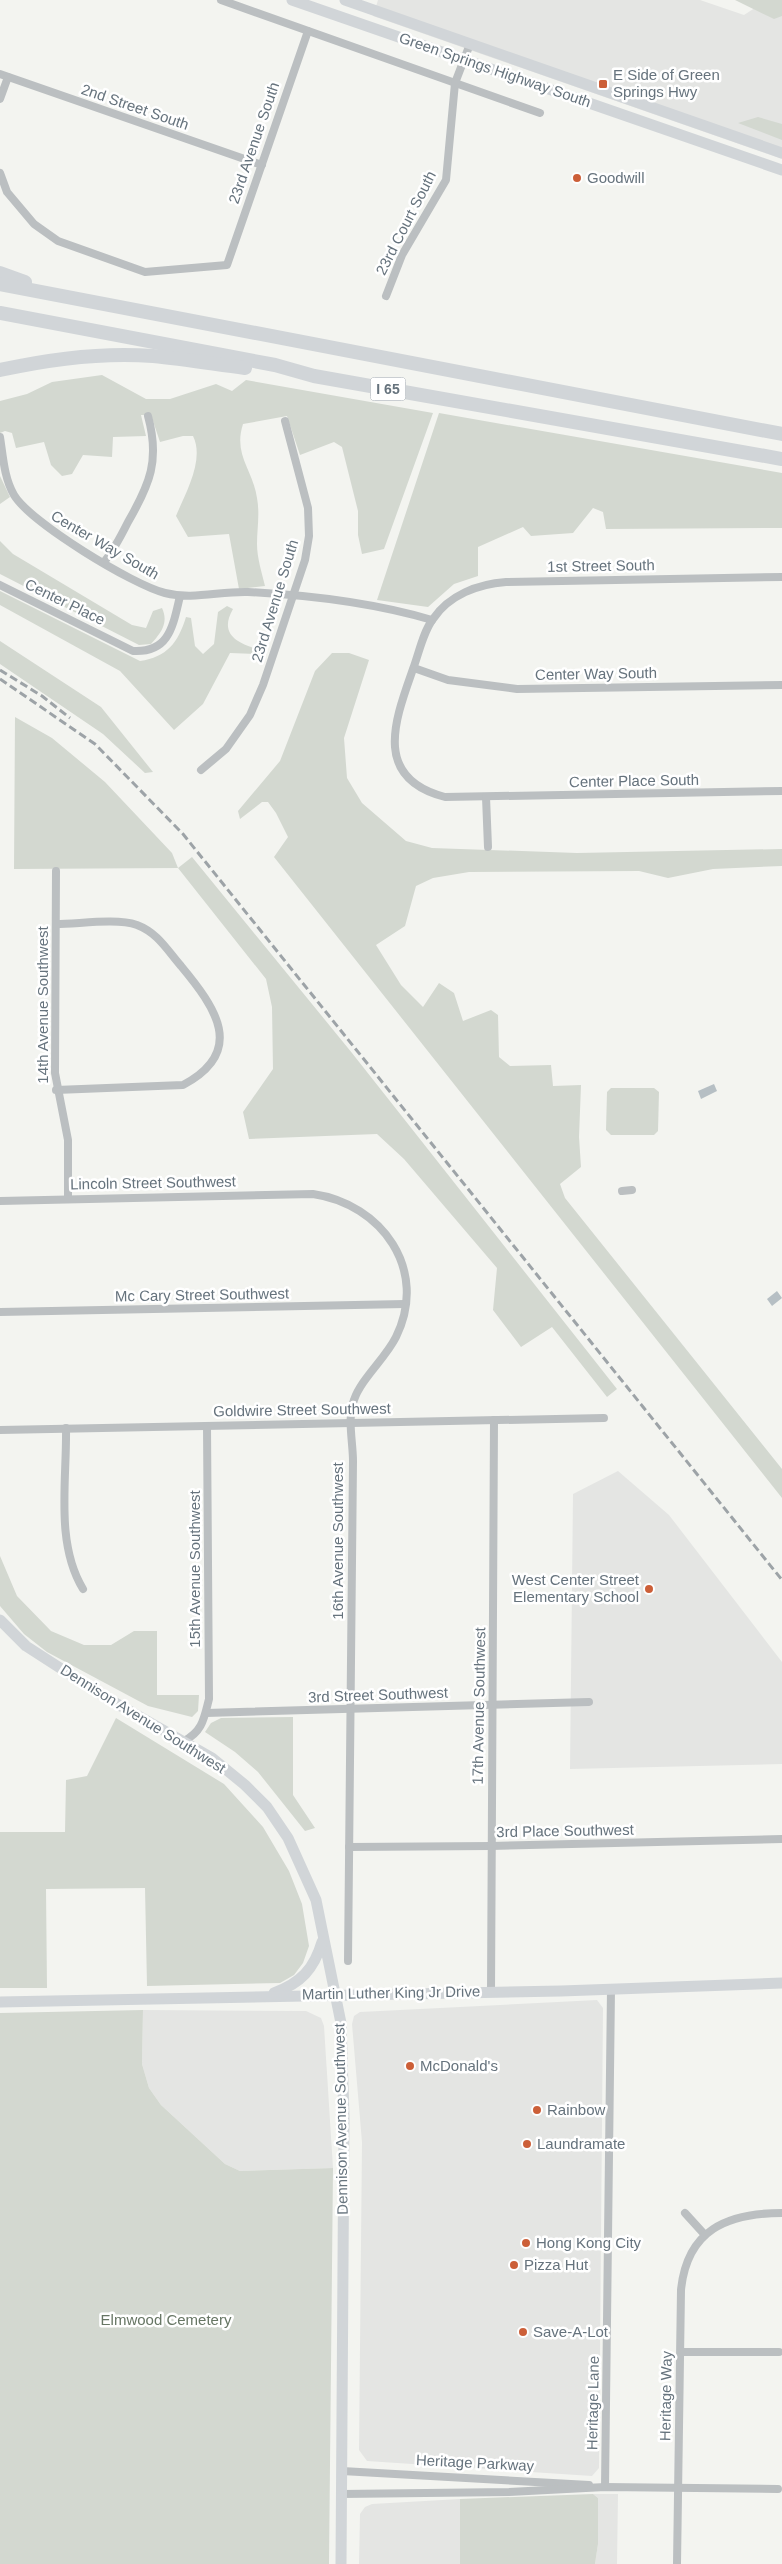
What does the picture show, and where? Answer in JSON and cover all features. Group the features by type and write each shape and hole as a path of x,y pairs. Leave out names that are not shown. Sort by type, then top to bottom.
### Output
{"highway":[{"path":"0,273 76,298"},
{"name":"I 65","path":"0,284 778,433"},
{"name":"I 65","path":"0,313 275,365 314,376 780,458"},
{"path":"0,370 40,361 112,356 153,356 314,376"}],"main road":[{"name":"Green Springs Highway South","path":"292,0 782,170"},
{"name":"Green Springs Highway South","path":"345,0 782,153"},
{"name":"Dennison Avenue Southwest","path":"0,1620 26,1646 105,1697 184,1741 219,1763 245,1784 267,1807 288,1838 316,1900 333,1994 341,2023 344,2117 341,2564"},
{"path":"266,1996 298,1982 309,1971 317,1959 323,1938"},
{"name":"Martin Luther King Jr Drive","path":"0,2002 491,1992 782,1983"}],"street":[{"path":"221,0 540,114"},
{"name":"23rd Avenue South","path":"0,173 7,192 34,224 58,241 145,272 227,265 308,31"},
{"name":"23rd Court South","path":"386,296 402,255 446,180 455,83 470,44"},
{"name":"2nd Street South","path":"0,74 262,165"},
{"path":"0,99 8,77"},
{"path":"104,562 146,491 151,477 154,447 148,416"},
{"name":"23rd Avenue South","path":"201,770 230,744 250,715 293,596 308,546 309,521 305,494 285,421"},
{"name":"Center Way South","path":"0,437 9,485 24,508 51,530 148,588 180,596 245,592 293,596 384,608 432,620"},
{"name":"1st Street South","path":"432,620 443,608 466,591 493,583 782,576"},
{"name":"Center Place","path":"0,585 133,651 151,649 159,645 171,631 180,596"},
{"name":"Center Place South","path":"432,620 395,723 394,746 402,768 414,782 434,794 456,798 782,791"},
{"name":"Center Way South","path":"414,668 464,683 517,689 782,685"},
{"path":"486,797 488,847"},
{"name":"14th Avenue Southwest","path":"56,871 54,1058 56,1090 67,1133 68,1198"},
{"path":"56,924 122,923 136,925 152,934 163,943 209,1001 216,1016 219,1033 216,1051 209,1065 197,1077 183,1085 56,1090"},
{"path":"622,1190 632,1190"},
{"name":"Lincoln Street Southwest","path":"0,1201 306,1194"},
{"name":"16th Avenue Southwest","path":"306,1194 326,1196 347,1202 366,1213 384,1231 399,1256 404,1272 405,1304 396,1338 355,1397 351,1413 351,1709 348,1961"},
{"name":"Mc Cary Street Southwest","path":"0,1312 405,1304"},
{"name":"Goldwire Street Southwest","path":"0,1430 604,1418"},
{"name":"17th Avenue Southwest","path":"491,1992 494,1420"},
{"name":"15th Avenue Southwest","path":"206,1713 209,1699 207,1426"},
{"path":"66,1428 65,1542 71,1562 83,1589"},
{"name":"3rd Street Southwest","path":"206,1713 589,1702"},
{"path":"184,1741 194,1736 202,1727 206,1713"},
{"name":"3rd Place Southwest","path":"349,1847 491,1846 782,1839"},
{"name":"Heritage Lane","path":"606,2487 611,1989"},
{"path":"685,2213 704,2235"},
{"name":"Heritage Way","path":"678,2564 682,2280 688,2258 704,2235 727,2220 752,2214 782,2213"},
{"path":"681,2352 779,2352"},
{"name":"Heritage Parkway","path":"342,2471 570,2482 606,2487"},
{"name":"Heritage Parkway","path":"342,2494 509,2492 606,2487 778,2489"}],"shaded area":[{"path":"378,0 700,0 744,15 767,0 782,0 782,159 373,16"},
{"path":"714,1084 717,1091 701,1099 698,1091"},
{"path":"777,1291 782,1298 772,1306 767,1299"},
{"name":"West Center Street Elementary School","path":"618,1471 669,1515 782,1662 782,1764 570,1769 573,1494"},
{"path":"597,2000 603,2008 599,2468 592,2476 367,2461 359,2450 362,2142 352,2024 354,2016 360,2012"},
{"path":"143,2010 306,2011 321,2018 324,2026 333,2168 240,2171 225,2164 161,2105 149,2088 142,2064"},
{"path":"593,2494 618,2494 617,2564 595,2564 598,2544 598,2498"},
{"path":"460,2499 460,2564 359,2564 360,2514 365,2507 372,2504"}],"green space":[{"path":"735,0 782,0 782,16 774,19"},
{"path":"758,117 782,124 782,140 738,123"},
{"path":"102,375 146,399 170,399 216,384 232,391 246,380 433,413 384,549 362,554 358,535 358,511 342,447 334,442 300,455 287,416 243,424 240,445 257,498 257,549 265,586 239,589 229,534 188,537 176,516 195,466 197,456 193,436 183,436 160,442 151,415 141,415 146,436 113,437 112,457 83,455 72,474 62,476 51,465 44,442 16,448 12,433 5,431 0,433 0,401 27,394 52,382"},
{"path":"439,413 782,473 782,528 606,529 603,512 593,508 573,533 531,536 523,527 478,547 478,576 454,584 428,607 377,600"},
{"path":"0,476 10,497 0,504"},
{"path":"0,541 13,554 132,625 146,628 153,611 162,608 165,618 161,632 151,644 139,645 0,574"},
{"path":"0,591 140,661 157,656 170,647 179,634 186,617 191,618 195,646 203,654 214,644 218,612 227,606 233,609 228,625 232,636 243,644 258,649 256,654 230,653 203,704 174,730 120,671 0,605"},
{"path":"0,641 101,707 153,772 145,773 103,734 0,664"},
{"path":"332,653 349,653 369,660 344,738 347,778 362,803 406,841 432,848 577,853 782,849 782,866 713,869 668,878 639,871 469,872 433,878 416,886 405,926 376,945 401,985 423,1007 439,983 454,993 463,1021 491,1010 498,1015 499,1057 510,1066 551,1065 553,1086 581,1085 579,1137 581,1167 560,1184 565,1198 782,1469 782,1498 274,857 288,837 268,802 262,802 240,819 238,811 280,761 315,671"},
{"path":"15,717 52,738 105,782 172,853 178,868 14,869"},
{"path":"192,857 352,1053 617,1389 607,1397 552,1327 521,1347 493,1310 497,1268 404,1159 377,1134 249,1139 243,1112 273,1069 272,1007 266,979 178,868"},
{"path":"611,1088 654,1088 659,1092 658,1131 654,1135 611,1135 606,1130 607,1092"},
{"path":"0,1556 17,1596 51,1631 84,1645 111,1645 134,1631 157,1631 157,1695 199,1695 198,1711 192,1717 148,1706 47,1652 24,1634 0,1606"},
{"path":"293,1717 293,1795 315,1828 305,1831 258,1772 235,1752 205,1732 211,1723 221,1718"},
{"path":"116,1718 224,1784 263,1827 289,1871 302,1904 309,1946 303,1963 294,1975 280,1983 147,1986 145,1888 46,1889 47,1988 0,1988 0,1832 65,1832 66,1780 87,1776"},
{"name":"Elmwood Cemetery","path":"143,2010 142,2064 149,2088 161,2105 225,2164 240,2171 333,2168 329,2564 0,2564 0,2013"},
{"path":"593,2494 598,2498 598,2544 595,2564 460,2564 460,2499"}],"railway":[{"path":"0,670 42,696 70,718"},
{"path":"0,679 95,744 183,834 782,1580"}],"place":[{"name":"E Side of Green Springs Hwy","path":"603,84"},
{"name":"Goodwill","path":"577,178"},
{"name":"West Center Street Elementary School","path":"649,1589"},
{"name":"McDonald's","path":"410,2066"},
{"name":"Rainbow","path":"537,2110"},
{"name":"Laundramate","path":"527,2144"},
{"name":"Hong Kong City","path":"526,2243"},
{"name":"Pizza Hut","path":"514,2265"},
{"name":"Save-A-Lot","path":"523,2332"}]}
